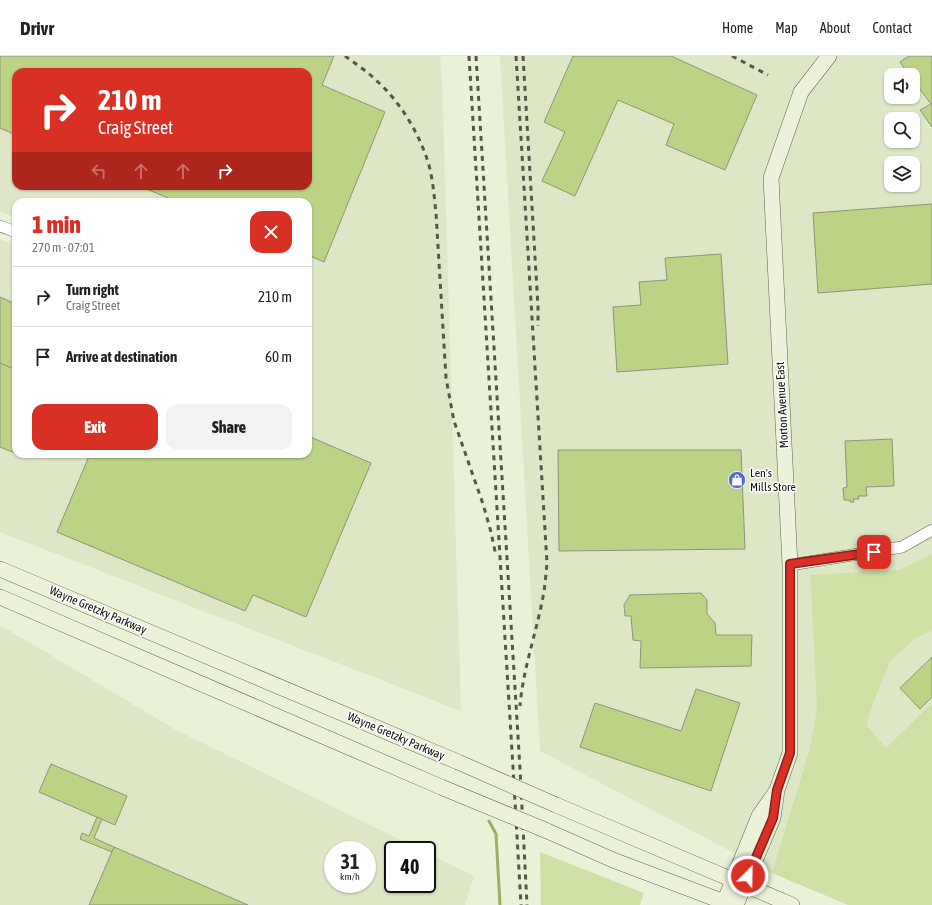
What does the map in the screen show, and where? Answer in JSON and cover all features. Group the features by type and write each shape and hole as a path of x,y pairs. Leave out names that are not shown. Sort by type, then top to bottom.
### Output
{"main road":[{"name":"Morton Avenue East","path":"729,904 773,818 777,790 790,753 790,564 771,178 801,92 829,56"},
{"name":"Wayne Gretzky Parkway","path":"0,569 792,905"},
{"path":"0,597 613,860 729,904"}],"street":[{"path":"0,226 12,230"},
{"path":"790,564 902,547 932,530"}],"shaded area":[{"path":"0,56 440,56 461,711 0,532 0,239 12,244 12,458 312,458 312,198 12,198 12,216 0,211"},
{"path":"500,56 932,56 932,554 899,570 810,576 817,709 809,751 772,873 540,751"},
{"path":"0,625 176,730 403,841 384,841 384,893 436,893 436,857 474,876 465,905 0,905"},
{"path":"932,631 932,703 885,749 867,726 871,709 890,660 916,638"}],"green space":[{"path":"932,554 932,631 916,638 890,661 871,709 867,726 886,748 932,703 932,905 848,905 772,873 809,751 817,709 810,575 899,570"},
{"path":"540,852 644,893 640,905 541,905"}],"building":[{"path":"0,56 334,56 322,85 385,112 324,262 312,257 312,198 168,198 149,190 312,190 312,68 12,68 12,133 0,128"},
{"path":"573,56 671,56 757,95 725,170 666,145 674,124 618,100 575,196 542,181 565,132 544,122"},
{"path":"909,56 932,56 932,127 920,110 931,104 920,89 920,68 904,68 900,62"},
{"path":"932,204 932,284 818,293 813,213"},
{"path":"721,254 728,364 617,372 613,307 641,305 639,282 667,280 665,258"},
{"path":"0,297 12,302 12,368 0,363"},
{"path":"0,363 12,368 12,452 0,447"},
{"path":"312,438 371,463 306,617 253,595 245,611 57,532 88,458 312,458"},
{"path":"892,439 894,486 866,487 867,496 858,496 859,499 853,499 854,502 844,500 843,488 847,487 845,441"},
{"path":"558,450 741,450 745,549 559,551"},
{"path":"701,593 707,600 707,614 715,623 716,635 752,635 751,666 640,668 641,641 633,640 631,616 625,616 624,605 630,595"},
{"path":"932,657 932,697 920,709 900,688"},
{"path":"696,689 740,703 711,791 580,747 595,703 681,731"},
{"path":"51,764 127,796 115,825 39,792"},
{"path":"97,817 102,819 94,838 114,847 112,852 80,839 82,833 89,836"},
{"path":"114,847 248,905 89,905"}],"waterway":[{"path":"489,821 496,834 500,905"}],"railway":[{"path":"345,56 374,78 401,108 414,129 430,168 436,213 446,378 454,421 483,504 496,556"},
{"path":"469,56 521,905"},
{"path":"476,56 527,905"},
{"path":"516,56 547,563 543,597 524,679 520,706"},
{"path":"523,56 538,326"},
{"path":"732,56 768,75"}],"place":[{"name":"Len's Mills Store","path":"737,480"}],"route":[{"path":"748,876 773,818 777,790 790,753 790,564 874,552"}]}
